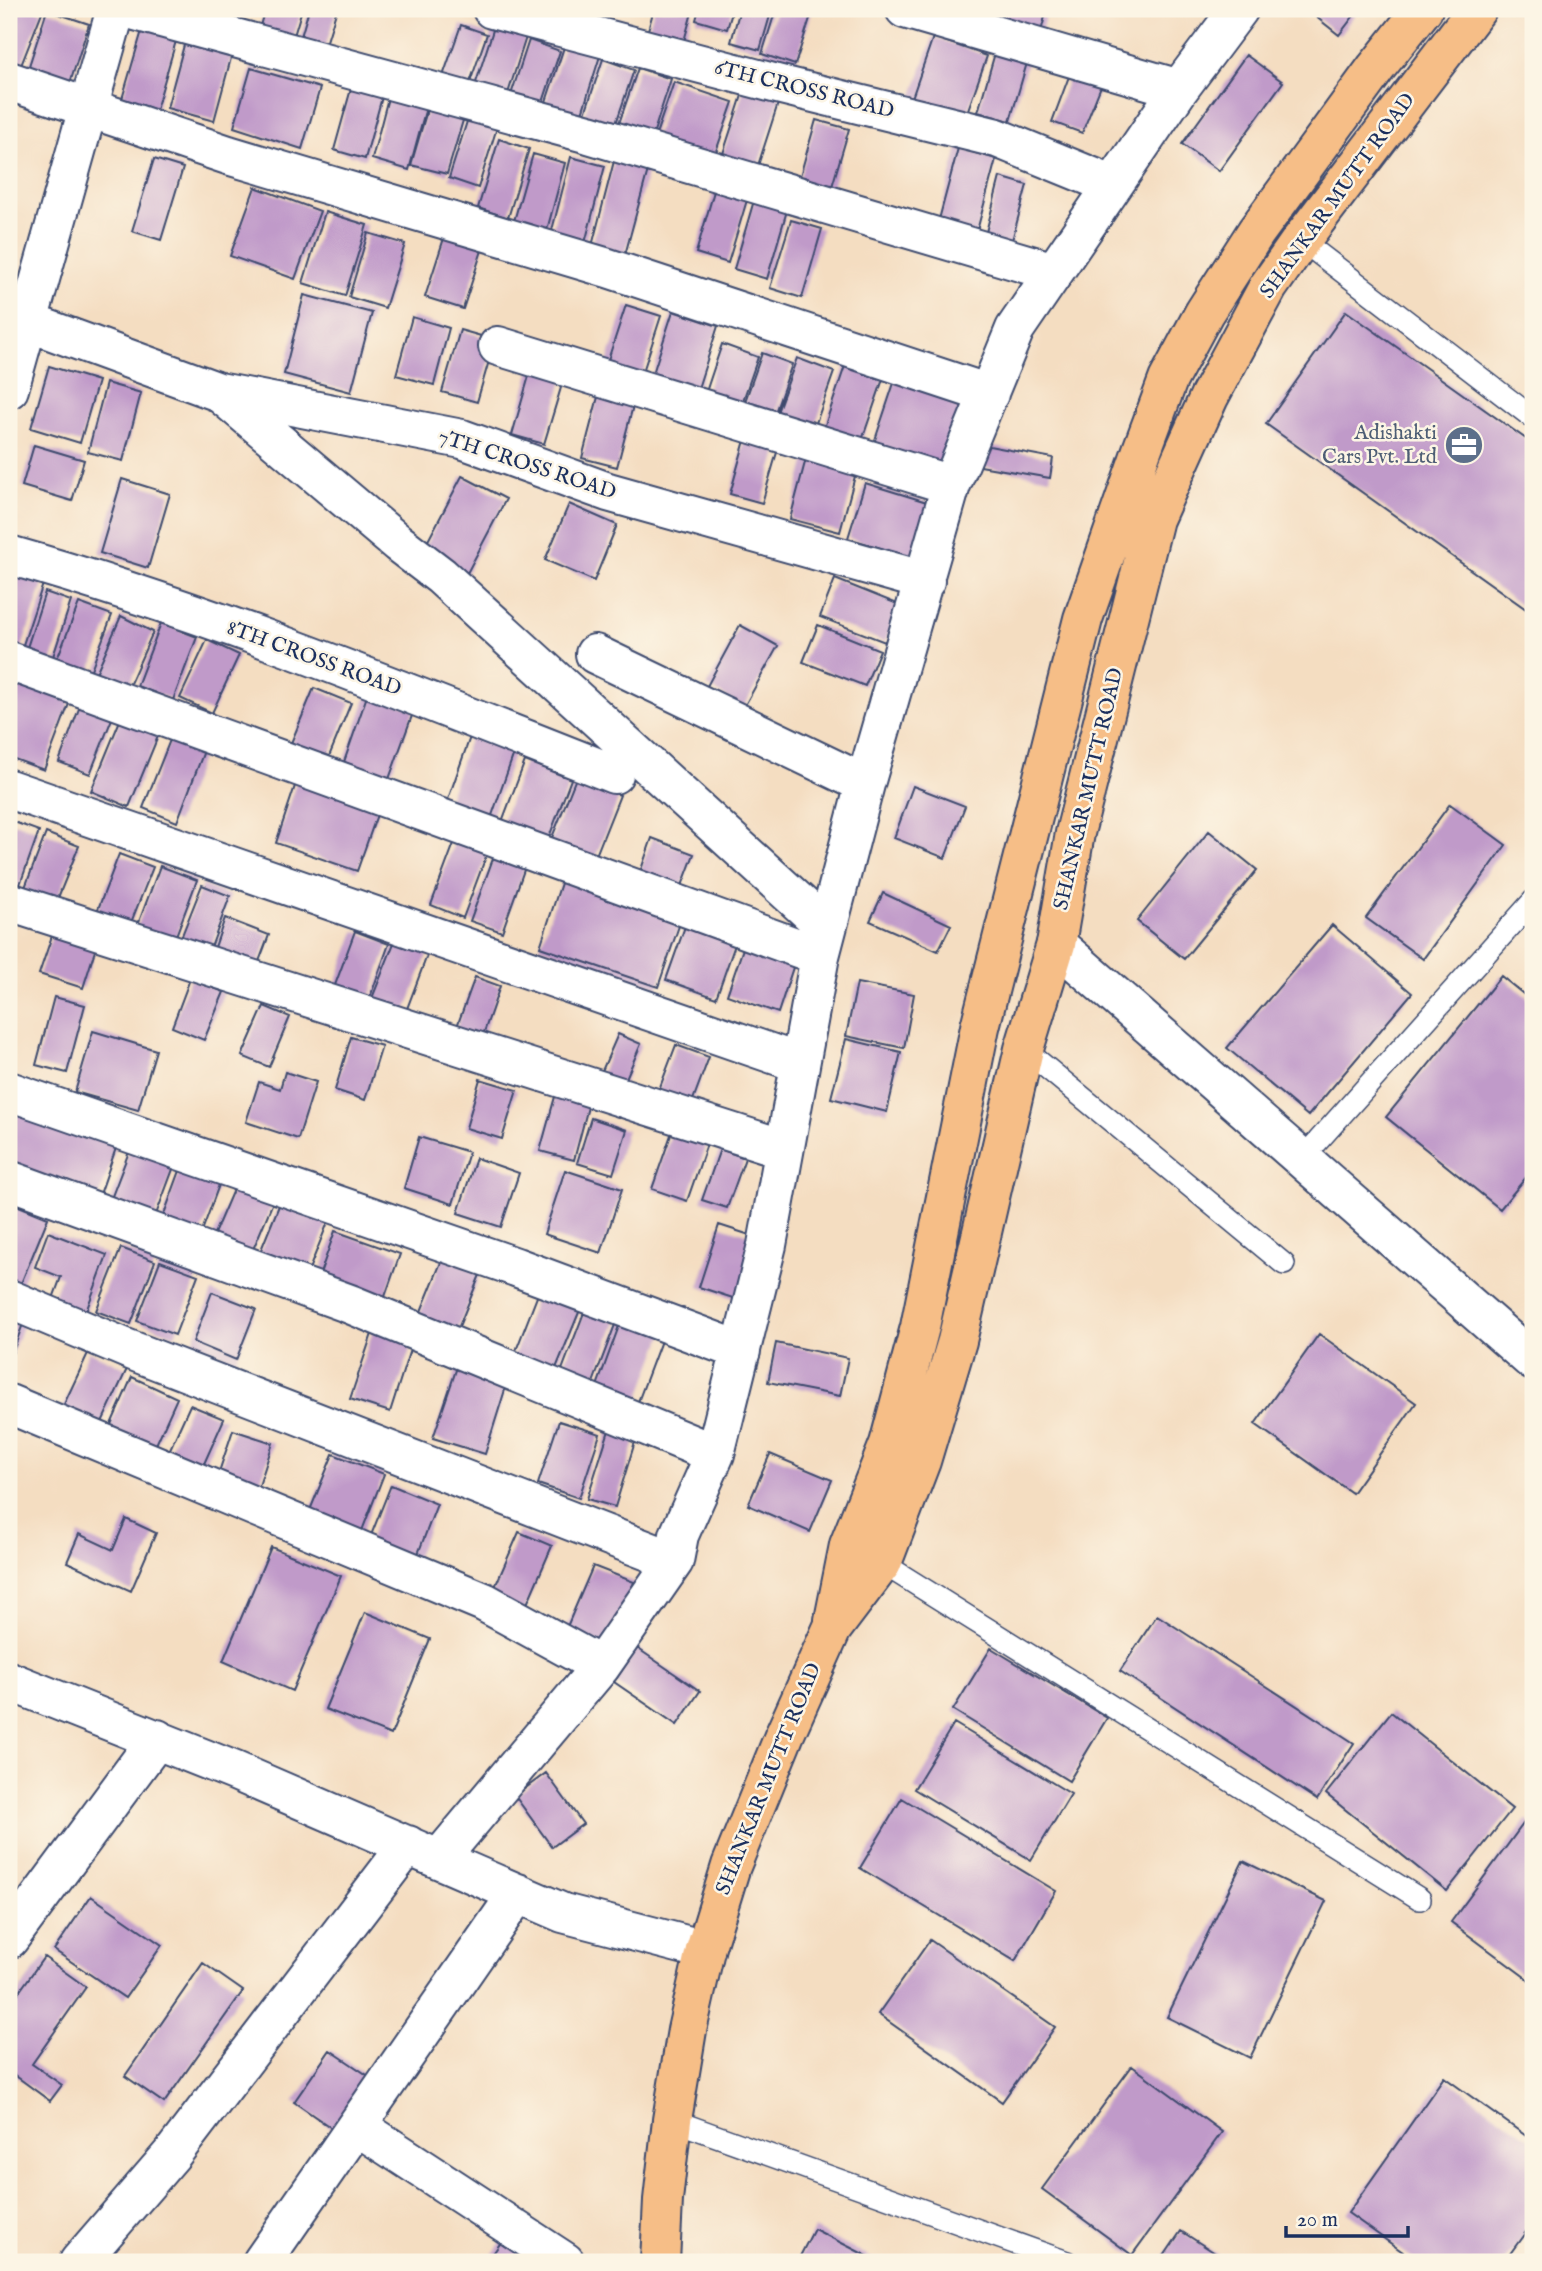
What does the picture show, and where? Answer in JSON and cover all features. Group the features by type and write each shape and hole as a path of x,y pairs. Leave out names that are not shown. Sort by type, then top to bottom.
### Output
{"main road":[{"name":"SHANKAR MUTT ROAD","path":"660,2262 663,2200 672,2120 687,2030 705,1950 730,1866 832,1629 849,1545 889,1444 920,1327 979,1027 1083,619 1168,380 1204,313 1256,232 1376,68 1423,9"},
{"name":"SHANKAR MUTT ROAD","path":"832,1629 882,1563 921,1461 957,1341 1024,1049 1056,944 1075,833 1154,519 1209,397 1268,287 1477,9"},
{"path":"1168,380 1209,397"}],"street":[{"path":"9,390 18,320 88,107 116,9"},
{"path":"128,9 589,134 1054,272"},
{"name":"6TH CROSS ROAD","path":"492,9 777,84 997,138 1112,185"},
{"path":"905,9 1179,89"},
{"path":"79,2262 424,1852 601,1666 674,1561 679,1535 715,1454 767,1245 823,942 865,784 951,485 1015,329 1179,89 1239,9"},
{"path":"9,81 228,155 608,268 989,394"},
{"name":"7TH CROSS ROAD","path":"18,320 219,392 462,439 608,492 925,581"},
{"path":"498,346 951,485"},
{"path":"219,392 441,576 823,942"},
{"name":"8TH CROSS ROAD","path":"9,555 93,579 355,673 614,774"},
{"path":"595,654 865,784"},
{"path":"9,661 823,942"},
{"path":"9,789 799,1063"},
{"path":"9,902 784,1149"},
{"path":"1056,944 1533,1361"},
{"path":"9,1091 516,1267 741,1351"},
{"path":"9,1180 350,1304 715,1454"},
{"path":"9,1299 128,1349 674,1561"},
{"path":"9,1404 484,1602 601,1666"},
{"path":"9,1681 157,1739 563,1913 705,1950"},
{"path":"9,1939 157,1739"},
{"path":"262,2262 518,1893"},
{"path":"357,2126 565,2262"}],"lane":[{"path":"1301,240 1533,418"},
{"path":"1301,1160 1533,901"},
{"path":"1024,1049 1284,1264"},
{"path":"882,1563 1420,1899"},
{"path":"672,2120 1067,2262"}],"building":[{"path":"9,9 34,9 42,12 20,68 9,64"},
{"path":"265,9 302,9 290,49 256,39"},
{"path":"309,9 337,9 323,54 298,47"},
{"path":"654,9 693,9 684,41 648,30"},
{"path":"699,9 733,9 727,29 696,20"},
{"path":"740,9 772,9 760,50 731,42"},
{"path":"776,9 813,9 795,65 762,54"},
{"path":"1004,9 1047,9 1039,39 999,27"},
{"path":"1306,9 1359,9 1339,35"},
{"path":"47,10 89,24 70,83 28,69"},
{"path":"146,17 180,27 156,110 122,99"},
{"path":"461,25 487,34 468,88 442,79"},
{"path":"494,27 526,37 504,106 472,95"},
{"path":"187,34 234,47 214,121 167,108"},
{"path":"933,37 987,56 964,121 911,101"},
{"path":"529,40 560,51 539,114 508,104"},
{"path":"565,44 600,56 578,126 542,114"},
{"path":"997,46 1029,56 1010,121 978,112"},
{"path":"1246,55 1283,82 1219,171 1182,144"},
{"path":"603,59 634,70 612,135 581,125"},
{"path":"1074,63 1105,76 1082,133 1052,122"},
{"path":"251,68 320,88 302,149 234,127"},
{"path":"638,68 671,79 649,147 615,135"},
{"path":"354,78 385,86 365,159 334,150"},
{"path":"747,80 782,91 753,181 718,169"},
{"path":"674,82 733,102 712,163 653,143"},
{"path":"390,90 428,100 409,170 372,159"},
{"path":"428,107 464,117 447,174 411,165"},
{"path":"470,112 499,121 478,188 449,178"},
{"path":"816,120 849,129 828,200 796,190"},
{"path":"499,139 529,149 508,218 478,208"},
{"path":"958,148 996,159 974,242 936,231"},
{"path":"533,154 565,163 547,230 514,221"},
{"path":"571,157 605,166 585,243 551,234"},
{"path":"154,159 183,168 161,240 132,231"},
{"path":"614,161 648,170 625,255 592,246"},
{"path":"1000,177 1027,185 1008,255 982,248"},
{"path":"255,187 320,211 295,279 230,256"},
{"path":"714,191 747,200 728,263 696,253"},
{"path":"755,197 788,207 767,279 734,269"},
{"path":"325,212 367,225 345,296 303,283"},
{"path":"791,220 822,229 802,298 770,288"},
{"path":"447,229 485,241 463,309 425,297"},
{"path":"368,233 405,244 385,308 349,297"},
{"path":"304,295 372,313 351,392 284,374"},
{"path":"626,305 661,316 639,384 604,372"},
{"path":"673,311 718,326 693,404 648,389"},
{"path":"1346,311 1533,444 1533,614 1266,424"},
{"path":"412,317 449,328 434,385 396,375"},
{"path":"460,330 495,340 477,402 442,392"},
{"path":"722,344 758,357 738,415 702,404"},
{"path":"762,353 792,364 770,427 740,416"},
{"path":"797,358 834,372 810,440 772,426"},
{"path":"533,362 566,371 544,444 512,435"},
{"path":"846,363 884,376 862,440 824,428"},
{"path":"49,366 98,381 80,443 31,428"},
{"path":"895,380 964,403 940,475 871,452"},
{"path":"106,383 141,393 123,461 88,452"},
{"path":"599,393 634,402 617,467 582,458"},
{"path":"747,433 780,442 762,503 730,494"},
{"path":"34,445 84,460 72,501 22,486"},
{"path":"984,445 1053,458 1050,478 980,466"},
{"path":"808,451 858,465 840,532 790,519"},
{"path":"462,476 506,499 465,577 421,554"},
{"path":"122,479 170,494 148,568 100,553"},
{"path":"865,483 930,503 913,558 848,538"},
{"path":"569,504 617,525 594,581 545,560"},
{"path":"9,573 43,584 19,657 9,654"},
{"path":"835,579 900,605 885,642 820,617"},
{"path":"45,592 71,601 49,669 23,660"},
{"path":"79,603 112,615 85,685 52,672"},
{"path":"121,616 153,632 128,688 96,673"},
{"path":"161,623 197,637 173,700 137,686"},
{"path":"740,625 778,646 744,707 707,686"},
{"path":"818,625 880,650 865,686 803,662"},
{"path":"207,640 239,655 212,713 180,698"},
{"path":"9,678 70,701 44,770 9,757"},
{"path":"314,688 351,703 328,759 291,743"},
{"path":"368,693 414,710 389,779 344,762"},
{"path":"83,698 115,711 90,774 59,762"},
{"path":"123,713 161,729 129,807 91,791"},
{"path":"174,730 207,743 177,822 143,808"},
{"path":"470,737 514,753 489,824 445,808"},
{"path":"525,761 571,779 546,845 500,827"},
{"path":"298,777 380,806 357,871 276,843"},
{"path":"576,778 620,795 591,868 547,850"},
{"path":"913,786 965,806 945,858 894,838"},
{"path":"1450,804 1506,845 1423,959 1366,918"},
{"path":"14,822 39,831 18,890 9,887 9,837"},
{"path":"1209,831 1257,870 1184,959 1137,921"},
{"path":"46,833 79,846 53,910 21,898"},
{"path":"456,838 488,851 463,918 431,905"},
{"path":"652,838 694,854 677,899 636,884"},
{"path":"119,854 153,867 128,930 95,917"},
{"path":"494,856 525,867 502,932 470,921"},
{"path":"160,866 197,880 174,941 137,927"},
{"path":"563,877 682,917 658,987 540,947"},
{"path":"202,885 230,896 210,950 181,938"},
{"path":"883,893 951,925 938,951 870,921"},
{"path":"225,918 269,935 255,972 212,956"},
{"path":"688,918 738,936 716,998 666,980"},
{"path":"1332,925 1412,993 1308,1116 1227,1048"},
{"path":"55,927 98,941 83,988 39,974"},
{"path":"355,931 389,944 369,1000 334,988"},
{"path":"749,931 799,949 778,1013 727,995"},
{"path":"396,938 429,950 405,1014 371,1001"},
{"path":"1501,976 1533,1002 1533,1169 1500,1209 1386,1117"},
{"path":"475,977 500,986 481,1041 455,1032"},
{"path":"190,979 224,992 204,1040 172,1027"},
{"path":"857,983 914,994 904,1048 846,1036"},
{"path":"54,997 85,1005 67,1073 36,1065"},
{"path":"264,1006 290,1017 269,1067 242,1056"},
{"path":"93,1031 156,1050 138,1110 75,1092"},
{"path":"618,1034 641,1044 621,1090 598,1080"},
{"path":"351,1037 382,1046 365,1100 335,1090"},
{"path":"846,1039 901,1052 887,1112 831,1098"},
{"path":"676,1045 709,1057 690,1108 657,1095"},
{"path":"285,1072 316,1082 298,1139 246,1122 259,1082 280,1089"},
{"path":"480,1079 517,1090 502,1139 466,1128"},
{"path":"556,1093 589,1103 574,1160 540,1151"},
{"path":"9,1106 117,1145 96,1206 9,1174"},
{"path":"591,1118 627,1130 613,1174 577,1163"},
{"path":"673,1129 708,1141 687,1201 652,1189"},
{"path":"419,1137 469,1152 453,1204 404,1188"},
{"path":"132,1144 176,1161 151,1228 106,1212"},
{"path":"720,1149 745,1158 727,1208 702,1200"},
{"path":"476,1158 519,1173 501,1227 458,1213"},
{"path":"181,1168 220,1182 198,1242 159,1228"},
{"path":"565,1170 622,1189 601,1253 544,1234"},
{"path":"235,1185 273,1202 246,1266 207,1250"},
{"path":"9,1202 48,1218 20,1286 9,1282"},
{"path":"280,1203 328,1222 302,1287 254,1267"},
{"path":"719,1225 759,1238 739,1300 699,1287"},
{"path":"335,1231 400,1254 381,1308 316,1285"},
{"path":"48,1232 107,1255 84,1317 51,1304 61,1277 35,1267"},
{"path":"121,1248 155,1261 131,1324 96,1311"},
{"path":"444,1255 482,1270 453,1341 415,1326"},
{"path":"160,1261 198,1275 175,1335 137,1321"},
{"path":"540,1289 582,1305 550,1383 510,1366"},
{"path":"212,1292 256,1309 236,1360 193,1342"},
{"path":"585,1310 616,1322 588,1396 557,1383"},
{"path":"9,1315 24,1321 9,1362"},
{"path":"623,1315 665,1330 633,1415 592,1400"},
{"path":"374,1328 413,1340 390,1412 350,1399"},
{"path":"1319,1334 1416,1403 1352,1493 1255,1424"},
{"path":"776,1343 848,1358 840,1396 768,1382"},
{"path":"89,1351 127,1369 96,1435 58,1417"},
{"path":"458,1364 508,1380 485,1454 433,1438"},
{"path":"132,1377 177,1398 150,1458 105,1438"},
{"path":"190,1405 224,1419 199,1475 165,1460"},
{"path":"559,1421 600,1434 579,1498 538,1484"},
{"path":"611,1424 638,1432 615,1507 587,1499"},
{"path":"233,1430 273,1443 255,1498 215,1484"},
{"path":"333,1454 384,1474 358,1541 306,1520"},
{"path":"770,1454 832,1480 810,1532 748,1505"},
{"path":"391,1485 437,1504 413,1567 366,1548"},
{"path":"126,1519 156,1533 131,1591 67,1562 79,1534 113,1550"},
{"path":"519,1532 552,1546 524,1611 491,1596"},
{"path":"271,1547 341,1576 292,1691 223,1661"},
{"path":"593,1566 634,1582 608,1647 566,1629"},
{"path":"365,1612 430,1639 391,1735 325,1709"},
{"path":"1157,1615 1354,1743 1317,1800 1120,1671"},
{"path":"637,1648 700,1691 677,1725 614,1682"},
{"path":"991,1648 1107,1718 1069,1781 953,1710"},
{"path":"1391,1712 1512,1809 1447,1891 1326,1794"},
{"path":"954,1723 1071,1794 1031,1860 914,1789"},
{"path":"546,1773 583,1824 552,1847 515,1796"},
{"path":"902,1798 1056,1891 1015,1961 860,1868"},
{"path":"1526,1820 1533,1825 1533,1983 1451,1922"},
{"path":"1243,1861 1326,1901 1250,2058 1167,2017"},
{"path":"91,1896 162,1945 125,1998 54,1950"},
{"path":"930,1940 1055,2027 1002,2102 878,2014"},
{"path":"44,1957 86,1987 32,2064 62,2085 50,2101 9,2071 9,2006"},
{"path":"203,1963 243,1991 164,2103 125,2076"},
{"path":"330,2050 379,2083 343,2136 294,2102"},
{"path":"1132,2066 1222,2132 1132,2255 1042,2189"},
{"path":"1444,2077 1533,2141 1533,2222 1504,2262 1417,2262 1348,2213"},
{"path":"814,2229 879,2262 797,2262"},
{"path":"1181,2231 1229,2262 1160,2262"},
{"path":"507,2234 548,2262 487,2262"}],"place":[{"name":"Adishakti Cars Pvt. Ltd","path":"1464,445"}]}
